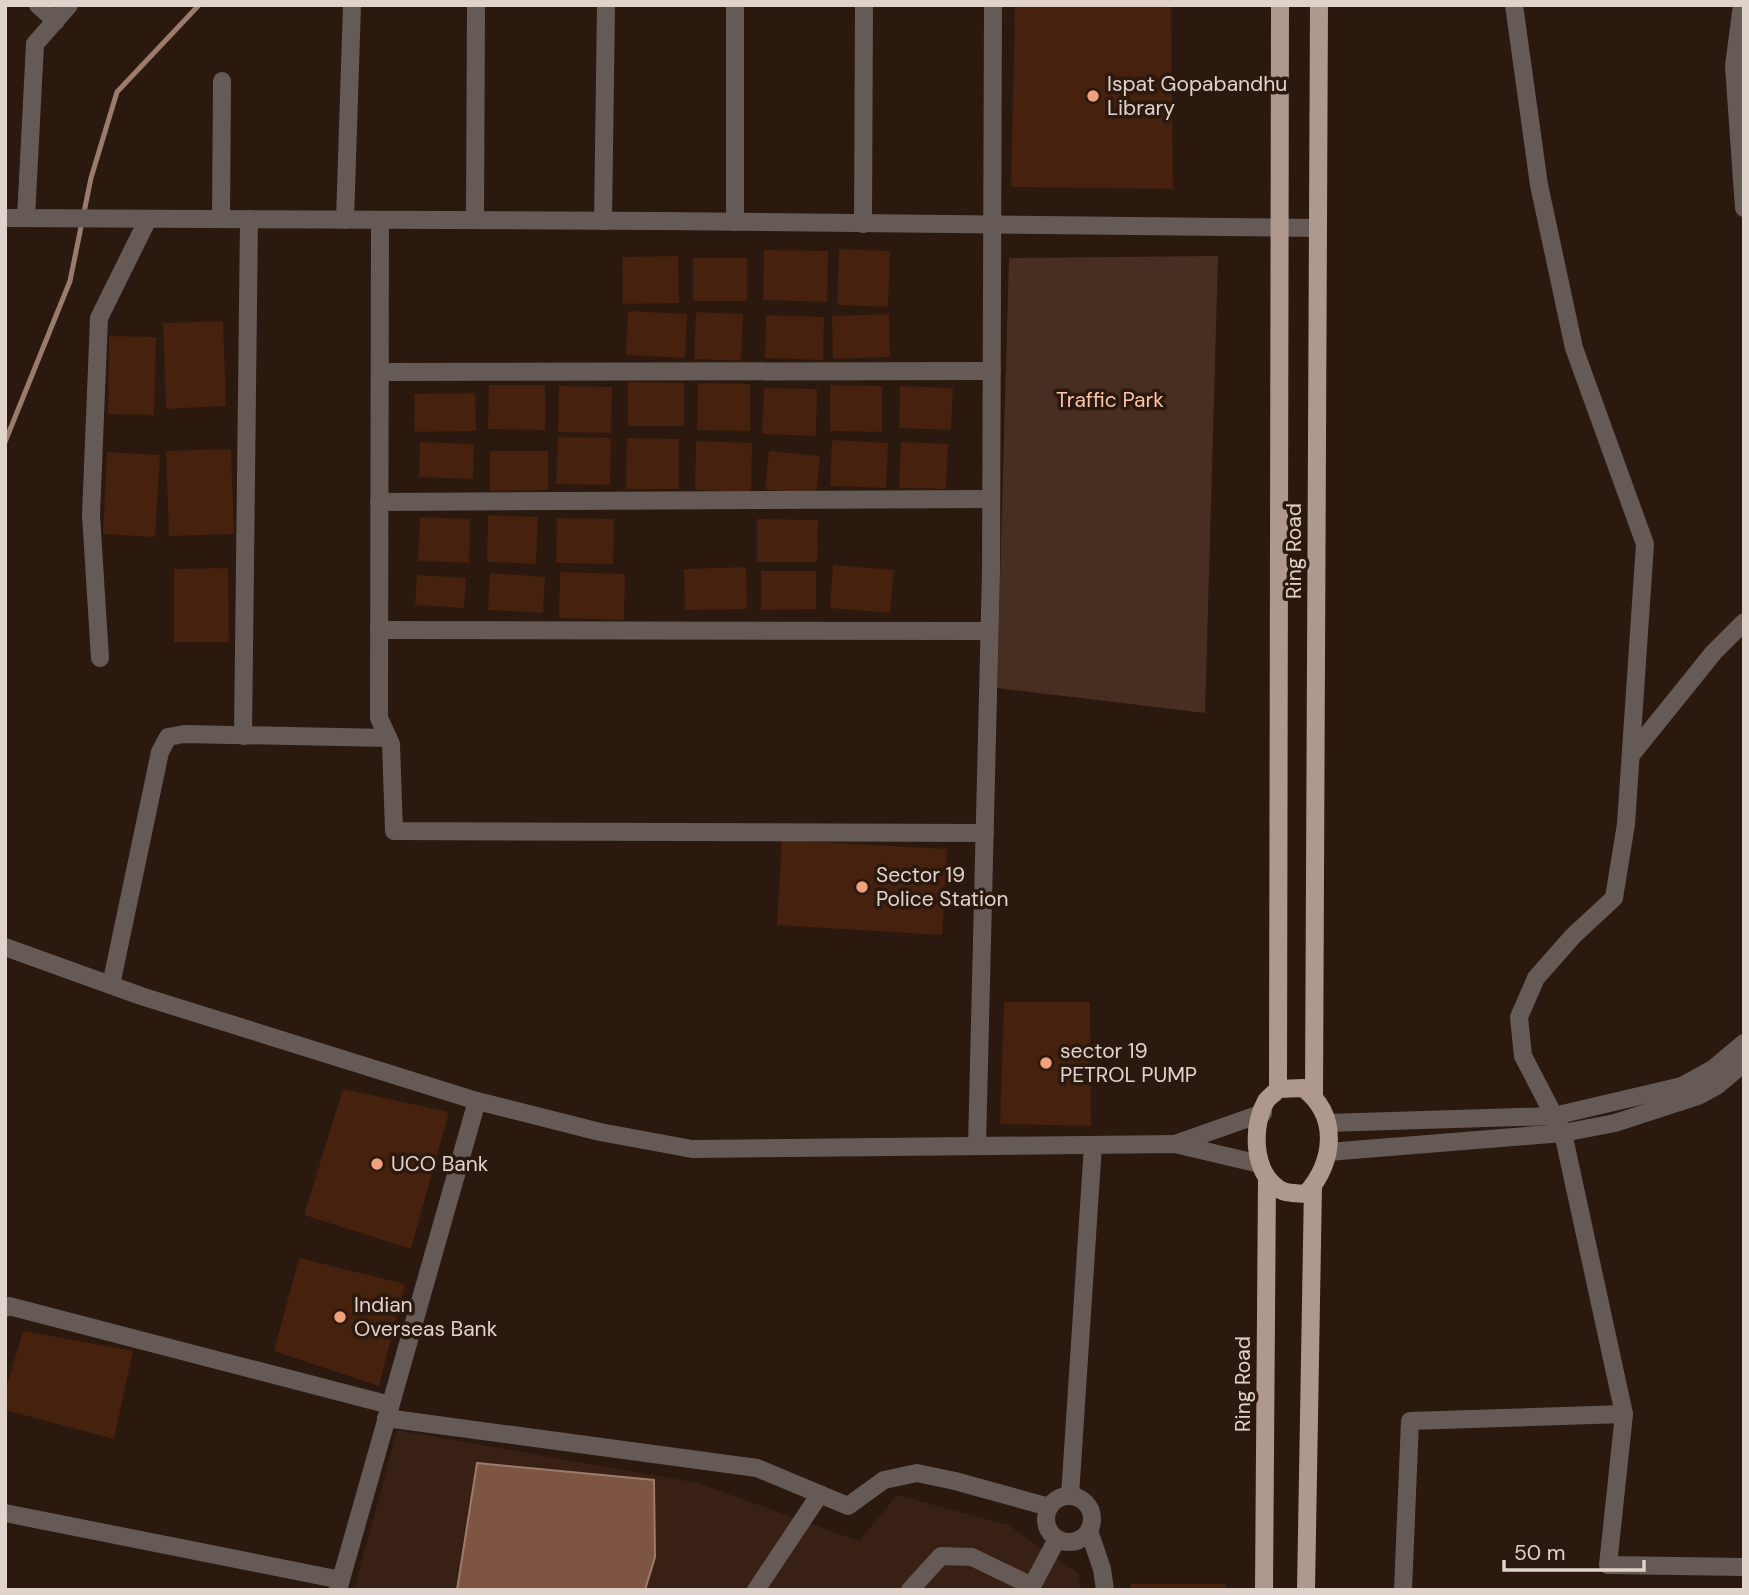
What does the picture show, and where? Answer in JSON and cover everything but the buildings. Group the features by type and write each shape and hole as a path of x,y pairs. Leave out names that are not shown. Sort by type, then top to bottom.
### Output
{"main road":[{"name":"Ring Road","path":"1278,1089 1280,5"},
{"name":"Ring Road","path":"1314,1096 1319,5"},
{"path":"1303,1088 1314,1096 1327,1124 1330,1138 1328,1152 1319,1179 1306,1194 1281,1191 1264,1172 1257,1142 1267,1101 1278,1089 1303,1088"},
{"name":"Ring Road","path":"1264,1172 1264,1590"},
{"path":"1306,1590 1313,1186"}],"street":[{"path":"38,5 56,21"},
{"path":"26,218 36,44 69,5"},
{"path":"345,220 352,5"},
{"path":"475,220 476,5"},
{"path":"603,221 606,5"},
{"path":"735,5 735,222"},
{"path":"863,223 864,5"},
{"path":"977,1146 991,499 993,5"},
{"path":"1514,5 1539,185 1574,348 1644,544 1626,824 1614,898 1573,936 1535,978 1519,1017 1523,1056 1563,1133 1624,1414 1608,1565 1744,1567"},
{"path":"1742,5 1734,66 1741,129 1744,208"},
{"path":"221,219 222,81"},
{"path":"5,219 475,220 1318,228"},
{"path":"100,658 91,515 99,318 121,268 148,219"},
{"path":"243,736 249,219"},
{"path":"380,220 379,718 391,744 394,831 985,833"},
{"path":"380,372 992,371"},
{"path":"379,502 991,499"},
{"path":"1631,755 1714,652 1744,622"},
{"path":"379,630 989,631"},
{"path":"111,985 160,752 168,737 184,734 388,738"},
{"path":"5,947 111,985 477,1101 600,1132 692,1149 1175,1144 1264,1172"},
{"path":"1327,1124 1554,1116 1682,1086 1713,1069 1744,1043"},
{"path":"1328,1152 1563,1133 1615,1123 1698,1096 1718,1085 1744,1063"},
{"path":"5,1513 339,1585 477,1101"},
{"path":"1175,1144 1263,1113"},
{"path":"1070,1496 1094,1145"},
{"path":"5,1308 9,1306 388,1412 757,1468 848,1506 884,1480 917,1473 1049,1507"},
{"path":"1403,1590 1410,1421 1624,1414"},
{"path":"756,1590 820,1494"},
{"path":"1070,1496 1081,1499 1088,1507 1092,1521 1089,1531 1075,1542 1068,1543 1057,1539 1046,1525 1049,1507 1055,1500 1070,1496"},
{"path":"1089,1531 1102,1569 1105,1590"},
{"path":"910,1590 941,1556 972,1557 1032,1588 1057,1539"}],"shaded area":[{"path":"397,1430 698,1483 859,1541 897,1495 1008,1525 1078,1573 1082,1590 354,1590"},
{"path":"477,1463 654,1480 655,1557 645,1590 457,1590"}],"green space":[{"name":"Traffic Park","path":"1218,256 1205,713 997,688 1009,258"}],"waterway":[{"path":"5,442 70,281 91,178 117,92 199,5"}],"place":[{"name":"Ispat Gopabandhu Library","path":"1093,96"},
{"name":"Sector 19 Police Station","path":"862,887"},
{"name":"sector 19 PETROL PUMP","path":"1046,1063"},
{"name":"UCO Bank","path":"377,1164"},
{"name":"Indian Overseas Bank","path":"340,1317"}]}
